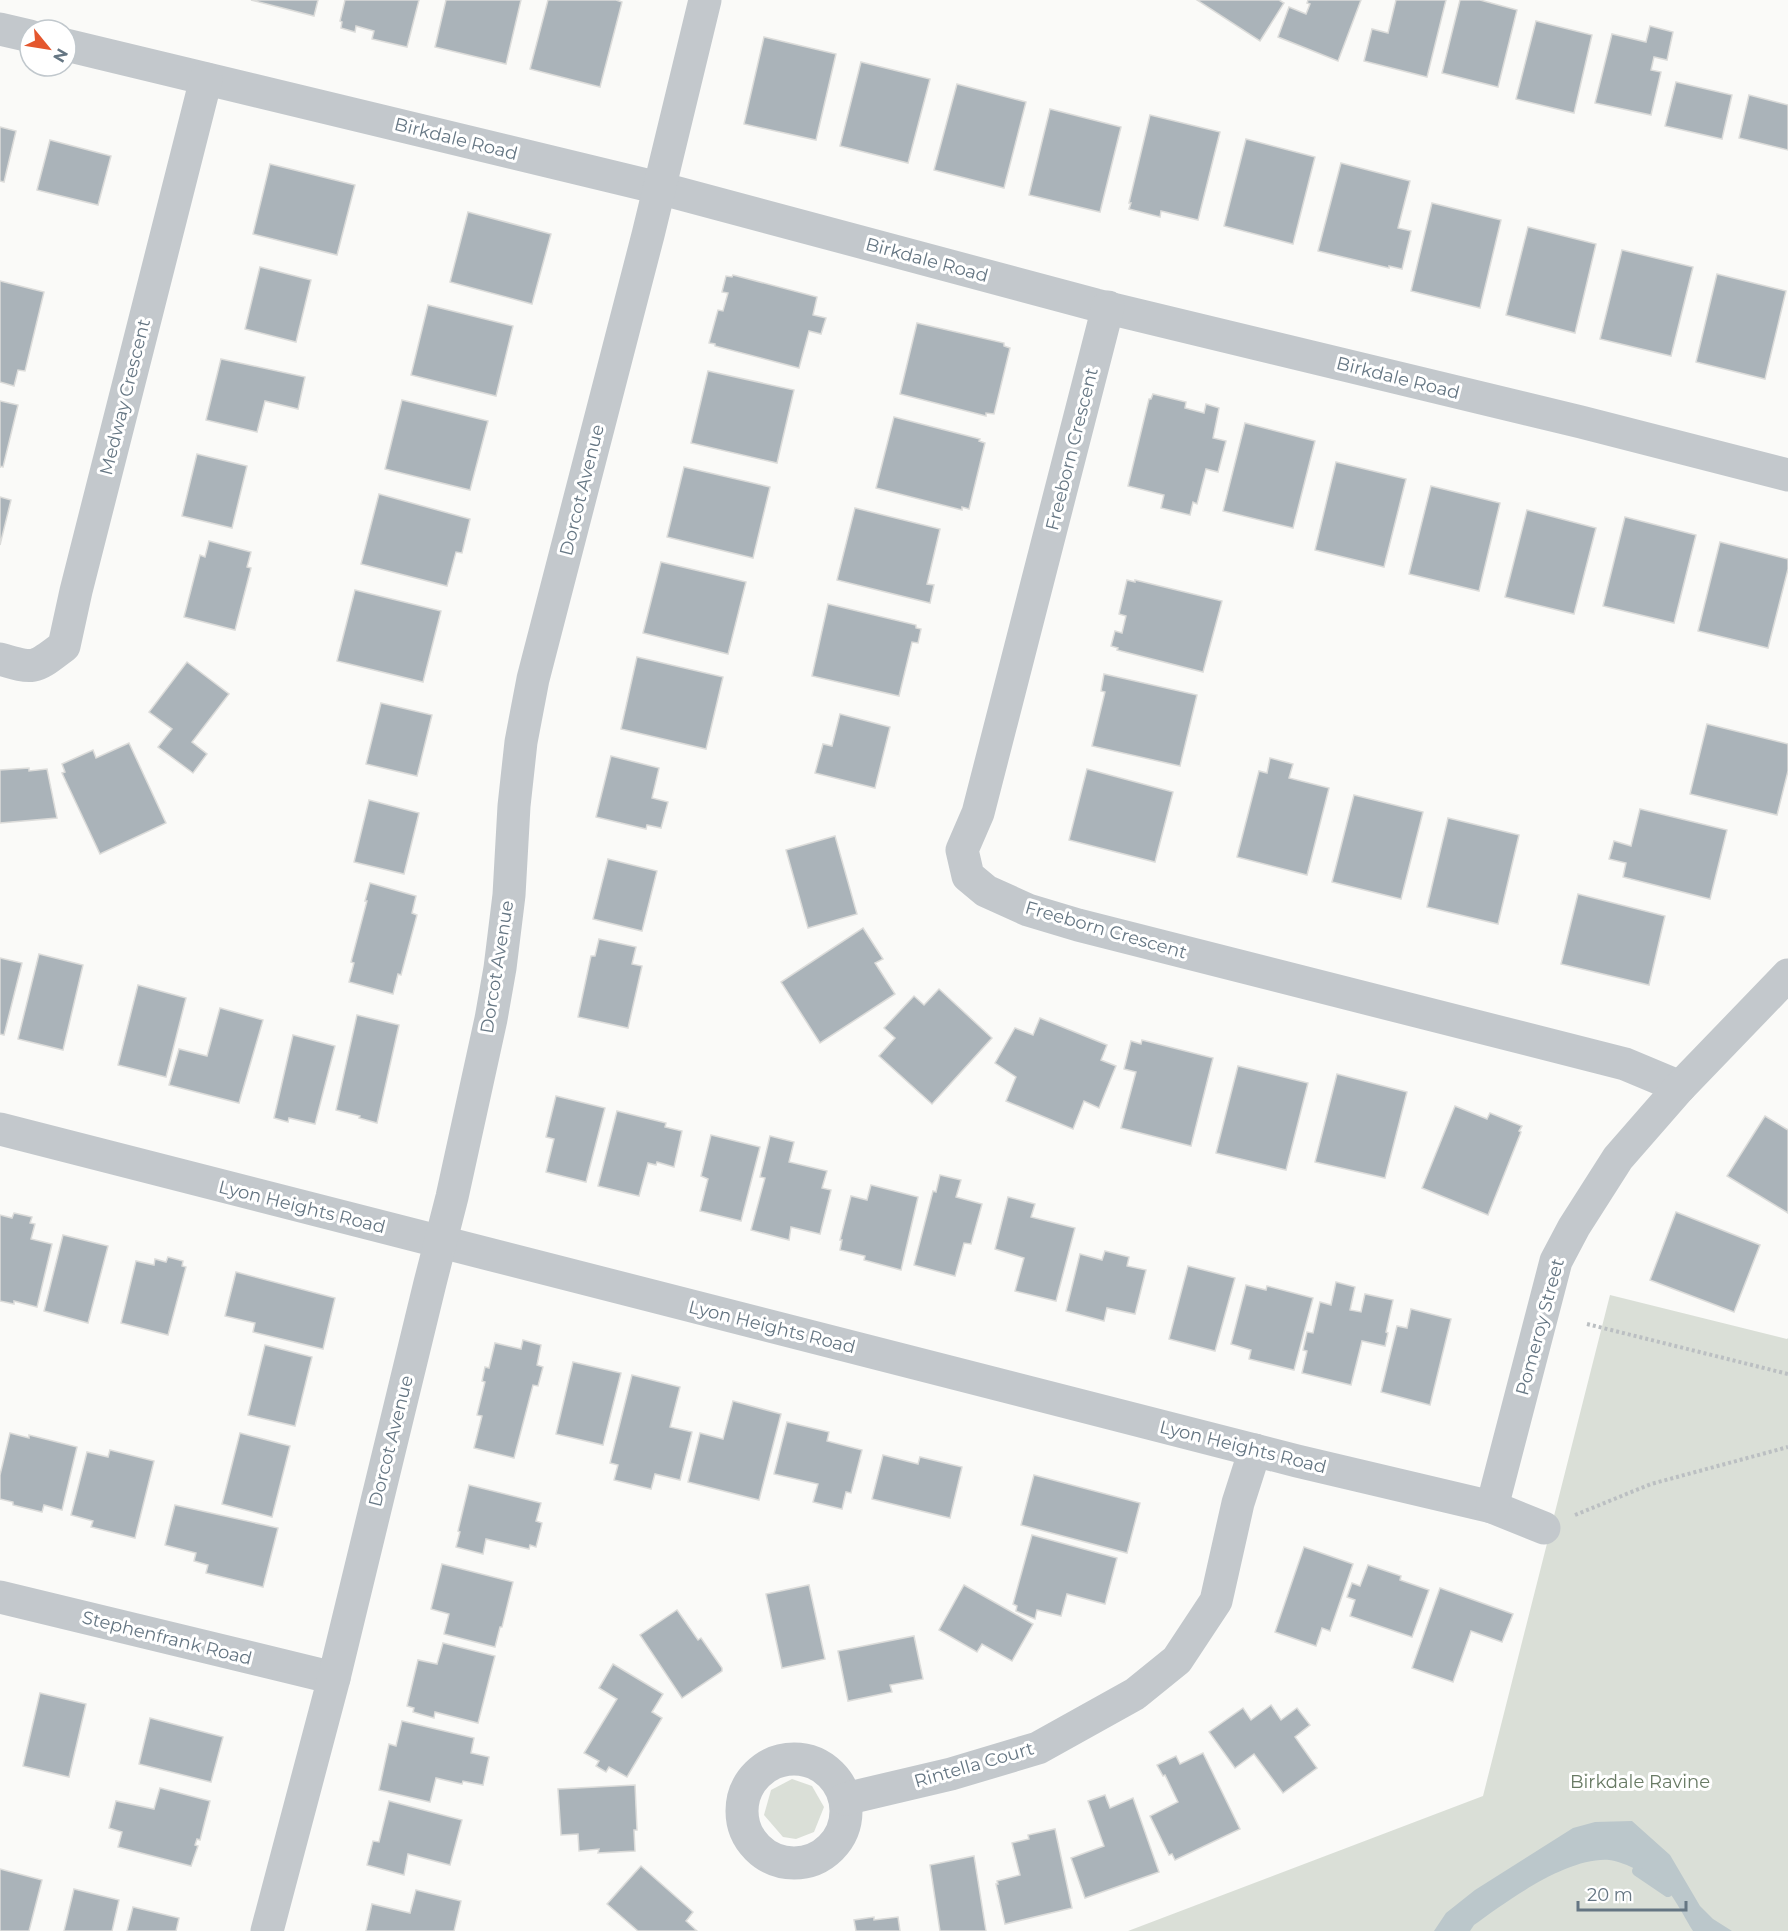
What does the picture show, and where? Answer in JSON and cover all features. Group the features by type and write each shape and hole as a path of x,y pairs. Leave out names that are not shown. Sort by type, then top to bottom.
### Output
{"street":[{"name":"Dorcot Avenue","path":"267,1931 334,1678 452,1197 500,969 509,895 515,795 521,742 533,679 705,0"},
{"path":"0,29 18,33"},
{"name":"Birkdale Road","path":"78,48 659,188 1108,308 1581,422 1788,475"},
{"name":"Medway Crescent","path":"0,659 26,667 41,663 64,646 206,79"},
{"name":"Freeborn Crescent","path":"1108,308 978,813 962,850 968,876 986,891 1028,910 1078,925 1625,1064 1680,1087"},
{"name":"Pomeroy Street","path":"1492,1507 1556,1261 1574,1227 1618,1158 1680,1087 1788,975"},
{"name":"Lyon Heights Road","path":"0,1129 1255,1450 1492,1507 1544,1528"},
{"name":"Rintella Court","path":"845,1799 951,1774 1038,1748 1135,1694 1177,1660 1215,1601 1238,1503 1255,1450"},
{"name":"Stephenfrank Road","path":"0,1597 334,1678"}],"path":[{"path":"1587,1324 1788,1374"},
{"path":"1544,1528 1651,1484 1788,1447"}],"green space":[{"name":"Birkdale Ravine","path":"1610,1295 1788,1338 1788,1931 1128,1931 1483,1796"},
{"path":"792,1779 812,1786 824,1807 814,1832 796,1839 783,1837 764,1815 771,1790"}],"shaded area":[{"path":"1632,1821 1670,1855 1700,1906 1713,1919 1732,1931 1693,1931 1664,1886 1634,1868 1609,1860 1592,1861 1575,1866 1538,1882 1503,1904 1474,1925 1470,1931 1434,1931 1446,1913 1475,1890 1573,1828 1595,1822"}],"building":[{"path":"251,0 318,0 314,16"},
{"path":"345,0 419,0 407,47 372,39 374,31 356,26 355,32 341,28 342,22 340,21"},
{"path":"446,0 521,0 506,64 435,47"},
{"path":"548,0 616,0 622,2 600,87 530,69"},
{"path":"1197,0 1279,0 1284,3 1260,41"},
{"path":"1308,0 1361,0 1338,61 1278,37 1289,7 1306,14 1310,4 1307,3"},
{"path":"1396,0 1446,0 1427,77 1364,61 1372,29 1388,33"},
{"path":"1460,0 1480,0 1517,10 1498,87 1442,73"},
{"path":"1536,21 1592,35 1574,113 1516,99"},
{"path":"1650,26 1673,32 1667,60 1654,57 1651,70 1661,72 1651,115 1595,103 1612,34 1646,42"},
{"path":"764,37 836,54 816,140 744,124"},
{"path":"861,62 930,79 908,163 840,146"},
{"path":"1676,82 1732,95 1722,139 1665,126"},
{"path":"957,84 1026,102 1004,188 934,170"},
{"path":"1749,95 1788,105 1788,150 1739,138"},
{"path":"1050,109 1121,127 1100,212 1029,195"},
{"path":"1150,115 1220,132 1198,220 1161,211 1160,217 1129,209"},
{"path":"0,127 16,131 4,182 0,181"},
{"path":"1246,139 1315,157 1293,244 1224,226"},
{"path":"50,140 111,156 98,205 37,190"},
{"path":"1341,163 1410,181 1398,228 1411,231 1402,269 1318,251"},
{"path":"270,164 355,185 337,255 253,234"},
{"path":"1432,203 1501,220 1480,308 1411,291"},
{"path":"468,212 551,234 532,304 450,282"},
{"path":"1528,227 1596,244 1575,333 1506,315"},
{"path":"1622,250 1693,267 1671,356 1600,339"},
{"path":"260,267 311,280 296,342 245,329"},
{"path":"1717,274 1786,291 1765,379 1696,362"},
{"path":"733,275 817,297 813,315 826,318 821,334 809,331 799,368 709,343 718,310 723,311 728,293 722,292 726,276 732,277"},
{"path":"0,281 44,292 25,371 18,370 14,386 0,382"},
{"path":"428,305 513,326 496,396 411,375"},
{"path":"917,323 1004,343 1004,346 1010,348 994,414 986,413 986,416 900,394"},
{"path":"221,359 305,377 298,409 265,401 257,432 206,420"},
{"path":"708,371 794,390 777,463 691,443"},
{"path":"1153,394 1186,402 1185,408 1204,413 1206,404 1219,408 1213,438 1226,441 1218,472 1206,469 1197,504 1193,502 1190,515 1161,508 1164,495 1128,486 1149,399"},
{"path":"402,400 488,421 470,490 385,469"},
{"path":"0,401 18,405 3,467 0,466"},
{"path":"894,417 980,439 979,441 985,443 969,509 962,507 962,510 876,488"},
{"path":"1245,423 1315,441 1293,528 1223,511"},
{"path":"197,454 247,466 232,528 182,516"},
{"path":"1336,462 1406,479 1384,567 1315,550"},
{"path":"684,467 770,487 753,558 667,537"},
{"path":"1431,486 1500,503 1479,591 1409,574"},
{"path":"379,494 470,519 462,553 456,552 447,586 361,564"},
{"path":"0,497 11,500 0,545"},
{"path":"855,508 940,529 927,584 934,585 930,603 837,580"},
{"path":"1527,510 1596,528 1574,614 1505,597"},
{"path":"1625,517 1696,535 1674,623 1603,606"},
{"path":"209,541 251,552 247,567 251,568 235,630 184,617 200,555 205,557"},
{"path":"1720,542 1788,559 1788,569 1768,648 1698,631"},
{"path":"661,562 746,582 728,654 643,633"},
{"path":"1127,580 1222,601 1203,672 1117,650 1118,648 1111,646 1115,631 1122,633 1126,616 1119,614"},
{"path":"355,590 441,611 423,682 337,661"},
{"path":"828,604 916,625 916,628 921,629 918,643 912,642 899,696 812,676"},
{"path":"637,657 723,677 706,749 621,729"},
{"path":"187,662 229,694 192,742 207,754 193,773 158,747 172,729 149,712"},
{"path":"1104,674 1197,695 1180,766 1092,746 1105,692 1101,691"},
{"path":"381,703 432,715 417,776 366,764"},
{"path":"840,714 890,727 875,788 815,773 823,744 832,746"},
{"path":"1707,724 1788,744 1788,771 1777,815 1690,794"},
{"path":"129,743 166,823 100,854 62,773 65,772 62,764 93,750 96,758"},
{"path":"611,756 659,768 652,798 668,802 661,828 647,825 646,829 596,817"},
{"path":"1270,758 1293,764 1289,778 1329,788 1307,875 1237,857 1259,771 1267,773"},
{"path":"29,768 29,771 47,769 57,818 0,823 0,770"},
{"path":"1087,769 1173,792 1155,862 1069,840"},
{"path":"1354,795 1423,812 1401,899 1332,882"},
{"path":"369,800 419,813 404,874 354,862"},
{"path":"1640,809 1727,830 1710,899 1623,877 1626,863 1609,859 1614,841 1631,846"},
{"path":"1448,818 1519,835 1498,924 1427,907"},
{"path":"835,836 857,914 808,928 786,850"},
{"path":"608,859 657,871 642,931 593,919"},
{"path":"370,883 416,896 412,913 417,915 401,975 398,974 393,994 349,982 354,963 351,962"},
{"path":"1578,894 1665,916 1649,985 1561,964"},
{"path":"863,928 883,959 875,963 895,994 820,1043 781,982"},
{"path":"599,939 636,947 632,964 642,966 628,1028 578,1017 591,956 595,956"},
{"path":"39,954 83,965 63,1050 18,1039"},
{"path":"0,958 22,963 4,1035 0,1034"},
{"path":"138,985 186,998 166,1077 118,1065"},
{"path":"939,989 992,1038 932,1104 879,1056 895,1038 884,1028 914,996 924,1005"},
{"path":"220,1008 263,1020 239,1103 169,1085 179,1049 207,1056"},
{"path":"357,1015 399,1025 377,1123 336,1110"},
{"path":"1040,1018 1107,1045 1101,1060 1116,1066 1099,1108 1084,1101 1073,1129 1006,1101 1016,1077 995,1063 1015,1028 1033,1035"},
{"path":"293,1035 335,1046 315,1124 289,1118 288,1122 274,1118"},
{"path":"1142,1040 1213,1058 1191,1146 1121,1128 1136,1072 1124,1069 1131,1041 1141,1044"},
{"path":"1238,1066 1308,1083 1286,1170 1216,1153"},
{"path":"1337,1074 1407,1092 1385,1178 1315,1162"},
{"path":"556,1096 605,1108 586,1182 546,1172 554,1139 546,1137"},
{"path":"1455,1106 1487,1119 1490,1113 1522,1126 1488,1215 1422,1188"},
{"path":"617,1111 666,1123 665,1127 682,1131 674,1167 657,1162 656,1165 648,1163 639,1196 598,1186"},
{"path":"1765,1116 1788,1130 1788,1213 1727,1176"},
{"path":"711,1135 760,1147 741,1221 700,1211 708,1179 701,1176"},
{"path":"770,1136 794,1142 789,1162 827,1171 822,1188 831,1190 820,1234 791,1227 789,1240 751,1230 765,1178 760,1177"},
{"path":"940,1175 961,1180 956,1197 982,1204 971,1244 964,1243 955,1276 914,1265 933,1191 936,1192"},
{"path":"871,1185 918,1197 901,1270 864,1260 865,1256 840,1250 842,1240 840,1240 851,1196 867,1200"},
{"path":"1008,1197 1035,1204 1031,1217 1075,1228 1056,1301 1015,1291 1024,1258 995,1249"},
{"path":"1676,1212 1760,1245 1734,1312 1650,1280"},
{"path":"14,1213 32,1217 30,1223 35,1224 31,1239 52,1244 37,1307 14,1301 14,1304 0,1301 0,1215 12,1218"},
{"path":"63,1235 108,1246 88,1323 44,1311"},
{"path":"1105,1251 1129,1257 1127,1266 1146,1270 1135,1314 1107,1308 1104,1321 1066,1311 1080,1254 1102,1260"},
{"path":"168,1257 183,1261 182,1266 186,1267 168,1335 121,1323 136,1261 154,1265 155,1259 166,1262"},
{"path":"1188,1266 1235,1278 1215,1351 1169,1339"},
{"path":"236,1272 335,1298 323,1349 253,1332 255,1323 225,1316"},
{"path":"1336,1282 1355,1287 1350,1310 1361,1312 1365,1294 1393,1300 1385,1346 1362,1341 1351,1385 1302,1373 1307,1351 1303,1350 1307,1332 1313,1333 1320,1302 1331,1305"},
{"path":"1246,1285 1266,1290 1267,1286 1313,1298 1294,1370 1249,1359 1251,1350 1231,1344"},
{"path":"1411,1309 1451,1319 1430,1405 1381,1392 1397,1326 1407,1328"},
{"path":"523,1340 541,1345 537,1365 543,1367 538,1386 533,1385 514,1458 474,1448 482,1416 477,1415 485,1382 482,1381 485,1367 489,1368 495,1343 521,1349"},
{"path":"265,1345 312,1357 295,1426 248,1415"},
{"path":"573,1362 621,1373 603,1445 556,1434"},
{"path":"632,1375 680,1387 670,1427 692,1432 680,1480 655,1474 651,1489 614,1480 618,1465 610,1463"},
{"path":"733,1401 781,1414 759,1500 688,1482 700,1433 723,1439"},
{"path":"787,1422 829,1432 827,1441 862,1450 851,1493 846,1492 842,1509 813,1502 818,1484 774,1474"},
{"path":"10,1433 29,1438 29,1435 77,1447 62,1510 44,1505 42,1512 13,1505 13,1502 0,1499 0,1475"},
{"path":"240,1433 290,1446 272,1517 222,1504"},
{"path":"110,1450 154,1461 135,1538 91,1527 93,1521 71,1515 87,1452 108,1457"},
{"path":"883,1455 918,1464 920,1457 962,1467 950,1518 872,1499"},
{"path":"1034,1475 1140,1503 1127,1553 1021,1525"},
{"path":"469,1485 541,1503 536,1521 542,1523 536,1547 530,1545 529,1549 486,1539 483,1554 456,1547"},
{"path":"175,1505 278,1528 263,1587 206,1573 208,1565 194,1561 196,1553 165,1545"},
{"path":"1032,1535 1117,1558 1105,1604 1067,1594 1061,1616 1037,1610 1035,1619 1016,1611 1017,1606 1013,1604"},
{"path":"1304,1547 1353,1564 1330,1631 1322,1628 1316,1646 1275,1632"},
{"path":"442,1564 513,1582 495,1647 444,1634 449,1614 431,1609"},
{"path":"1368,1565 1401,1576 1400,1580 1429,1590 1412,1637 1350,1616 1355,1600 1347,1597 1352,1583 1360,1586"},
{"path":"809,1585 825,1659 782,1668 766,1594"},
{"path":"964,1585 1033,1624 1012,1661 982,1644 977,1652 939,1630"},
{"path":"1440,1588 1513,1614 1502,1642 1471,1631 1453,1682 1412,1668"},
{"path":"677,1610 722,1668 722,1671 682,1698 640,1635"},
{"path":"914,1636 923,1679 890,1685 892,1692 848,1701 838,1651"},
{"path":"443,1643 495,1656 478,1723 435,1712 434,1718 413,1712 414,1708 407,1706 418,1660 437,1664"},
{"path":"613,1664 663,1694 652,1712 662,1718 627,1777 609,1767 606,1772 596,1766 599,1761 584,1753 617,1699 599,1688"},
{"path":"40,1693 86,1704 69,1777 23,1766"},
{"path":"1271,1705 1281,1720 1297,1708 1310,1725 1295,1737 1317,1768 1283,1793 1254,1754 1235,1768 1209,1732 1243,1708 1251,1720"},
{"path":"150,1718 223,1737 211,1782 139,1764"},
{"path":"402,1721 474,1738 471,1753 489,1757 483,1785 463,1781 462,1784 436,1778 430,1802 379,1790 389,1744 396,1746"},
{"path":"1203,1753 1240,1829 1175,1860 1172,1854 1169,1855 1150,1816 1178,1802 1165,1775 1163,1776 1157,1765 1176,1756 1180,1764"},
{"path":"635,1785 637,1830 634,1830 635,1851 598,1853 599,1849 579,1851 578,1834 561,1835 558,1789"},
{"path":"160,1788 210,1801 200,1840 197,1839 195,1845 198,1846 191,1866 118,1847 122,1832 109,1828 116,1801 154,1809"},
{"path":"1105,1795 1110,1808 1133,1798 1159,1872 1085,1898 1071,1858 1104,1846 1088,1801"},
{"path":"389,1801 462,1820 450,1865 408,1854 404,1875 367,1865 373,1841 379,1842"},
{"path":"1055,1829 1072,1908 1005,1924 996,1884 998,1884 997,1881 1020,1875 1012,1843 1029,1839 1028,1835"},
{"path":"974,1856 986,1931 940,1931 930,1865"},
{"path":"641,1866 693,1912 686,1921 697,1931 638,1931 607,1904"},
{"path":"0,1869 42,1880 29,1931 0,1931"},
{"path":"74,1889 119,1900 112,1931 64,1931"},
{"path":"416,1890 461,1901 454,1931 366,1931 372,1904 410,1913"},
{"path":"133,1907 179,1918 176,1931 127,1931"},
{"path":"874,1917 874,1920 898,1917 900,1931 856,1931 854,1920"}],"waterway":[{"path":"1637,1871 1668,1892"}]}
